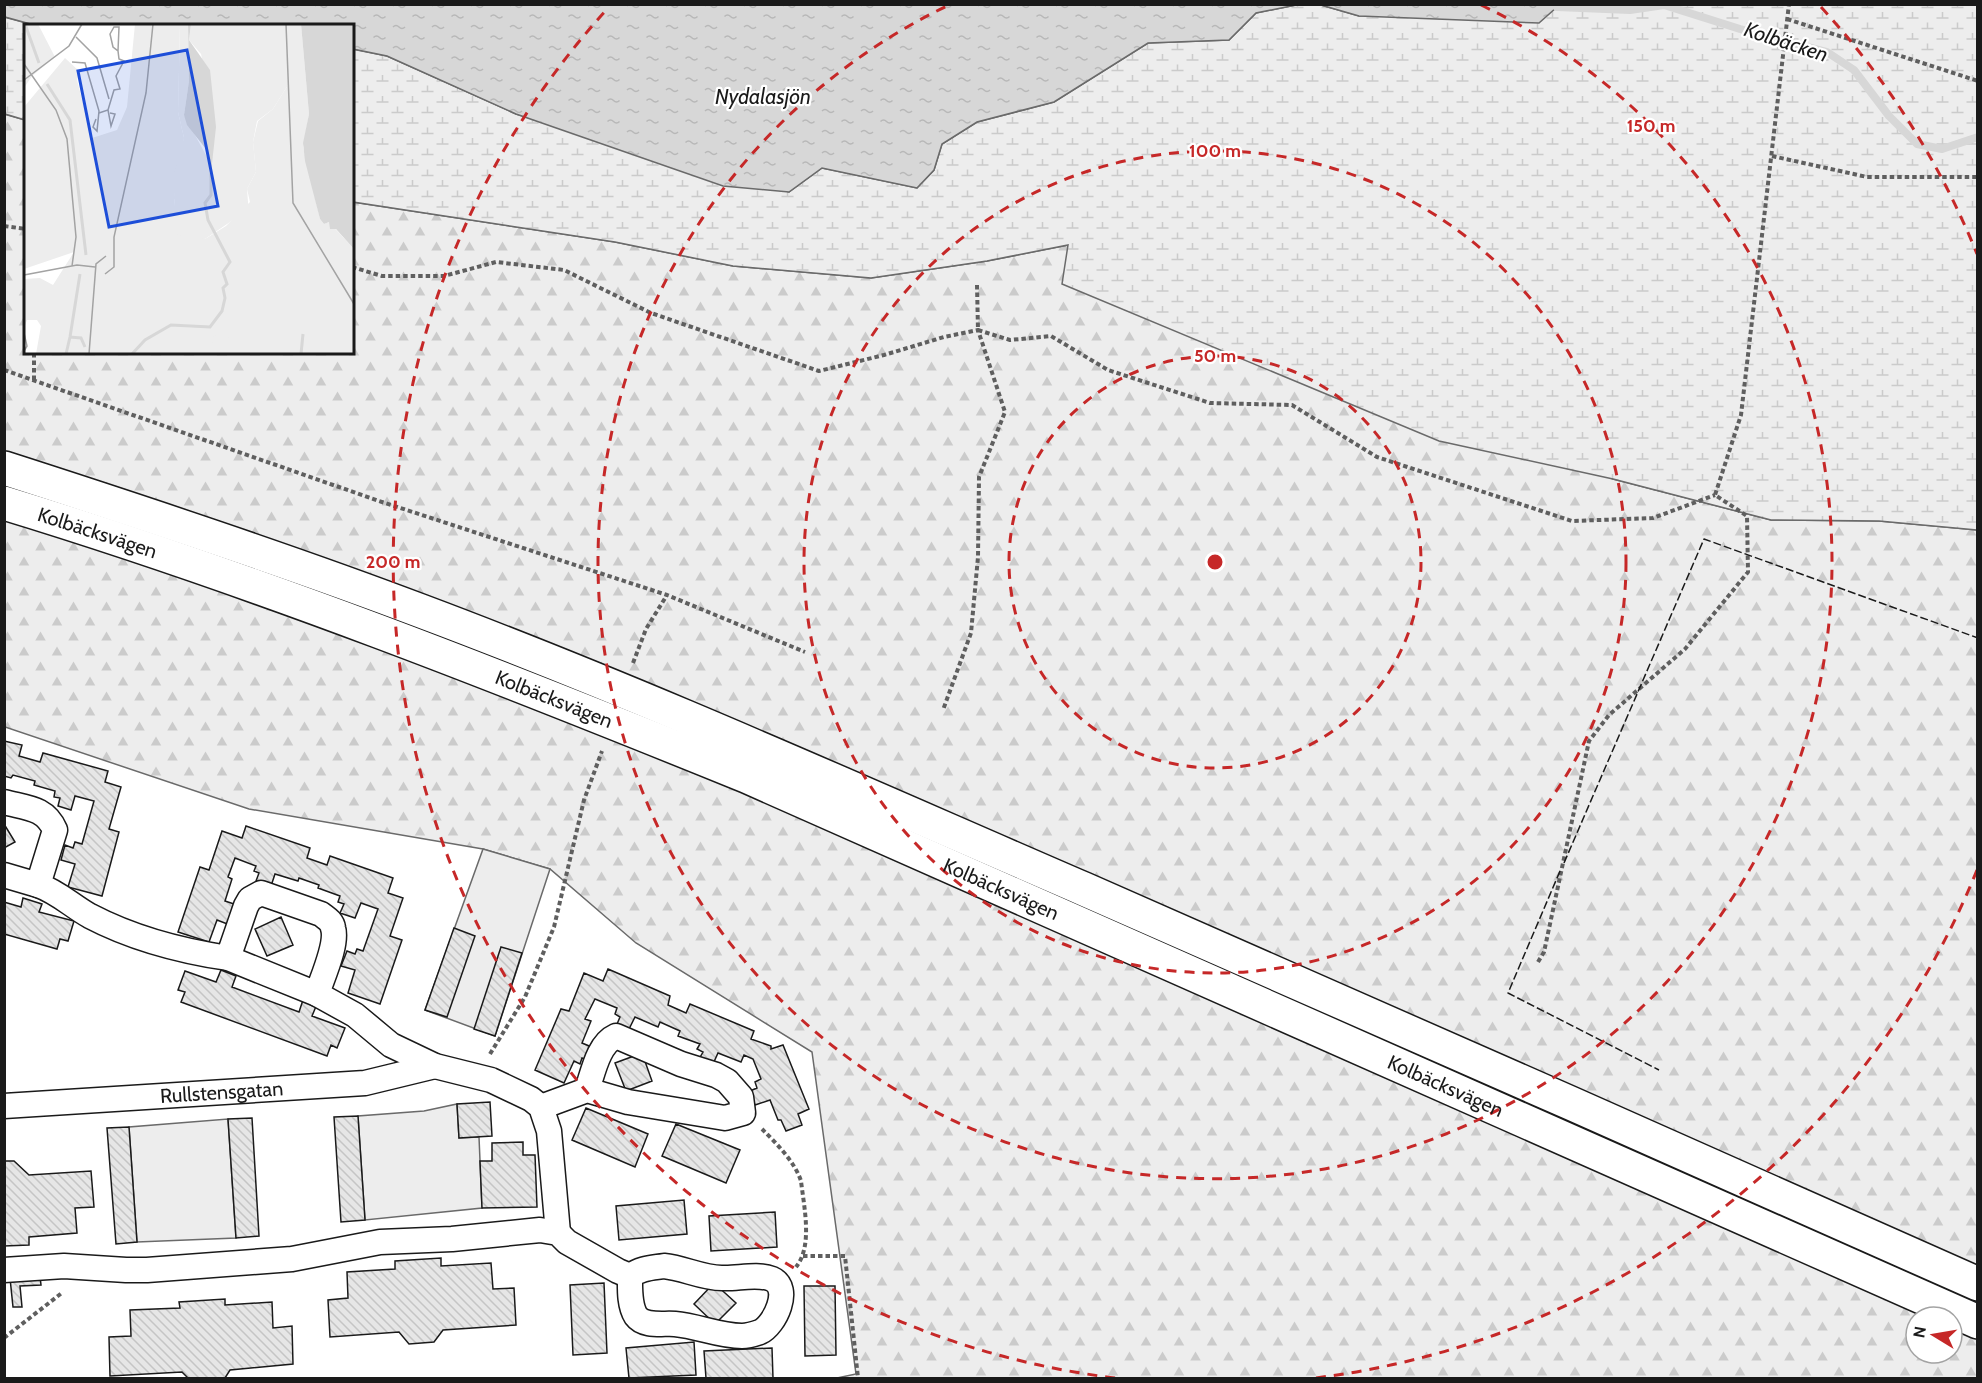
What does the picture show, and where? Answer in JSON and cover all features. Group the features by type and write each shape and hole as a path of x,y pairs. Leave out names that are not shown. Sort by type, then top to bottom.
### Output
{"highway":[{"name":"Kolbäcksvägen","path":"4,468 240,546 421,611 631,694 1182,932 1977,1284"},
{"name":"Kolbäcksvägen","path":"4,503 229,577 407,641 746,776 1977,1322"}],"street":[{"path":"4,802 41,812 47,816 55,830 38,885"},
{"path":"4,875 50,889 90,916 141,939 228,958 317,994 355,1015 391,1045 435,1066 491,1080 531,1099 541,1107 549,1131 558,1233"},
{"path":"228,958 246,906 256,895 261,893 321,914 333,926 334,933 317,994"},
{"path":"541,1107 587,1090 628,1102 725,1118 743,1113 744,1107 741,1097 727,1082 716,1075 681,1064 616,1036 604,1045 587,1090"},
{"name":"Rullstensgatan","path":"4,1106 365,1083 435,1066"},
{"path":"4,1270 64,1266 147,1270 292,1259 381,1242 452,1239 540,1230 558,1233 567,1242 630,1276"},
{"path":"664,1266 719,1278 762,1277 777,1283 781,1296 773,1319 764,1330 742,1336 721,1334 686,1325 642,1321 637,1317 631,1300 630,1276 638,1270 664,1266"}],"path":[{"path":"1714,495 1741,415 1789,4"},
{"path":"1787,19 1977,81"},
{"path":"1772,156 1867,177 1977,177"},
{"path":"4,226 24,229"},
{"path":"354,268 382,276 444,276 496,262 564,270 651,313 819,371 978,330 1010,340 1051,336 1108,370 1210,403 1292,405 1377,457 1572,521 1653,518 1714,495"},
{"path":"943,710 971,633 978,557 979,477 1005,412 978,330 977,285"},
{"path":"34,354 34,380"},
{"path":"4,370 379,501 667,595 805,652"},
{"path":"1538,962 1544,952 1589,741 1609,715 1685,649 1748,572 1747,516 1714,495"},
{"path":"630,672 646,629 667,595"},
{"path":"462,1073 491,1053 525,997 554,927 584,800 603,748"},
{"path":"743,1113 766,1134 798,1172 801,1181 805,1225 803,1256 792,1272 777,1283"},
{"path":"803,1256 845,1256 858,1378"},
{"path":"4,1338 94,1268"}],"green space":[{"path":"1556,4 1977,5 1977,530 1879,521 1771,520 1613,479 1439,441 1062,284 1068,245 987,261 871,278 733,266 615,242 354,202 354,49 387,56 516,114 789,192 822,168 917,188 934,170 942,144 977,122 1054,102 1148,43 1229,40 1256,13 1296,5 1321,5 1359,16 1557,7"},
{"path":"4,17 30,24 24,24 24,120 5,114"},
{"path":"4,114 24,120 24,354 354,354 354,202 615,242 733,266 871,278 987,261 1068,245 1613,479 1771,520 1879,521 1977,530 1977,1378 837,1378 856,1374 812,1052 636,943 550,869 483,849 249,809 5,727"}],"shaded area":[{"path":"483,849 550,869 495,1036 425,1010"},
{"path":"457,1104 459,1138 479,1137 482,1208 365,1220 358,1116 424,1111"},
{"path":"228,1119 236,1238 137,1242 129,1127"}],"water":[{"name":"Nydalasjön","path":"5,4 1296,5 1256,13 1229,40 1148,43 1054,102 977,122 942,144 934,170 917,188 822,168 789,192 723,186 516,114 387,56 354,49 354,24 30,24 5,17"},
{"path":"1556,4 1557,7 1539,23 1359,16 1321,5"}],"building":[{"path":"4,741 22,745 19,756 40,762 43,753 108,771 105,782 121,787 109,829 119,832 102,896 68,887 75,864 61,860 65,845 73,848 75,842 82,844 94,801 75,796 71,810 58,806 60,798 54,797 55,791 34,785 35,781 13,775 11,778 4,776"},
{"path":"4,824 15,842 4,848"},
{"path":"246,826 310,848 307,858 327,865 330,856 393,878 388,893 403,898 390,936 402,940 380,1004 348,993 355,970 341,966 347,951 355,954 357,949 363,951 378,909 361,903 355,918 340,913 344,904 338,902 340,896 318,888 319,885 299,878 298,881 275,874 271,886 256,881 259,873 254,871 256,866 235,858 228,877 232,879 225,901 237,905 230,925 217,920 209,942 178,932 200,867 209,870 222,831 242,838"},
{"path":"23,898 42,904 39,912 74,921 68,941 60,939 57,949 4,934 4,902 21,907"},
{"path":"281,917 293,945 267,956 255,929"},
{"path":"454,928 475,936 447,1017 425,1010"},
{"path":"501,947 522,953 495,1036 474,1029"},
{"path":"608,969 670,996 668,1005 686,1013 690,1004 754,1031 751,1039 771,1046 771,1049 783,1045 809,1109 798,1114 802,1125 786,1131 781,1120 778,1120 770,1100 755,1105 750,1091 757,1088 755,1082 761,1079 753,1059 744,1055 741,1062 718,1053 713,1064 699,1059 703,1052 697,1049 700,1044 678,1036 680,1031 660,1022 658,1027 635,1017 629,1029 617,1024 620,1017 615,1014 617,1008 595,999 585,1019 591,1021 582,1043 594,1048 590,1061 582,1058 580,1064 574,1061 564,1083 535,1070 561,1009 569,1011 584,973 603,981"},
{"path":"221,970 236,976 232,987 299,1012 303,1000 317,1004 312,1016 345,1028 337,1048 331,1045 327,1056 181,1002 185,992 178,990 185,971 216,982"},
{"path":"642,1053 652,1081 626,1091 615,1063"},
{"path":"490,1102 492,1136 459,1138 457,1104"},
{"path":"586,1108 648,1134 635,1167 572,1140"},
{"path":"358,1116 365,1220 341,1222 334,1117"},
{"path":"252,1118 259,1236 236,1238 228,1119"},
{"path":"676,1124 740,1150 726,1183 662,1156"},
{"path":"129,1127 137,1242 116,1244 107,1128"},
{"path":"523,1142 523,1155 535,1155 537,1207 482,1208 480,1161 492,1161 492,1143"},
{"path":"4,1161 14,1161 29,1175 91,1171 94,1207 75,1208 77,1233 29,1237 29,1245 4,1246"},
{"path":"684,1200 687,1234 619,1240 616,1206"},
{"path":"775,1212 777,1247 711,1251 709,1216"},
{"path":"441,1258 441,1266 491,1263 493,1289 514,1288 516,1325 443,1330 434,1342 409,1344 399,1332 330,1337 328,1300 348,1298 347,1272 395,1269 395,1261"},
{"path":"40,1276 41,1285 20,1286 22,1307 13,1307 10,1278"},
{"path":"604,1283 607,1353 573,1355 570,1285"},
{"path":"714,1283 736,1303 715,1324 694,1304"},
{"path":"804,1286 835,1286 836,1355 805,1356"},
{"path":"225,1299 225,1305 272,1302 273,1328 292,1326 293,1364 230,1370 225,1378 188,1378 182,1372 110,1376 109,1337 131,1336 130,1310 180,1308 179,1302"},
{"path":"694,1342 696,1375 629,1378 626,1348"},
{"path":"772,1348 773,1378 706,1378 704,1351"}],"waterway":[{"name":"Kolbäcken","path":"1557,7 1630,10 1664,5 1740,29 1827,52 1854,70 1889,116 1917,144 1942,149 1978,137"}],"fence":[{"path":"1564,863 1704,539 1978,638"},
{"path":"1560,871 1508,993 1659,1070"}]}
